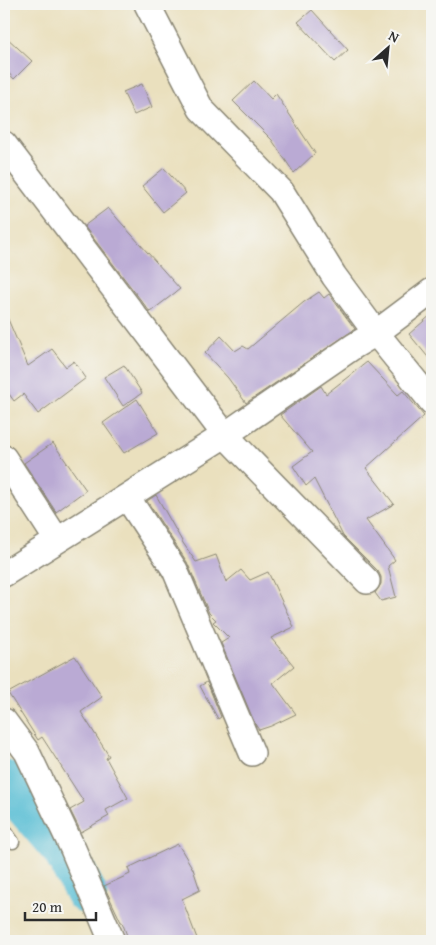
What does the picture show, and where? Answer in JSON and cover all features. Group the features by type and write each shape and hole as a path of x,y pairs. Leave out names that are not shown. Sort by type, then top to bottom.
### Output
{"street":[{"path":"147,4 201,109 281,191 334,276 376,334 432,402"},
{"path":"4,144 225,435 367,582"},
{"path":"4,574 225,435 354,346 376,334 432,291"},
{"path":"4,458 57,540"},
{"path":"127,497 175,570 252,753"},
{"path":"4,721 27,752 73,849 112,941"}],"lane":[{"path":"4,829 12,842"}],"building":[{"path":"312,10 348,50 335,62 298,22"},
{"path":"4,35 32,61 14,79 4,68"},
{"path":"254,81 271,99 276,94 315,153 294,173 272,140 233,101"},
{"path":"142,84 152,107 134,115 123,92"},
{"path":"164,168 186,193 163,212 142,186"},
{"path":"108,208 180,289 150,312 84,226"},
{"path":"319,292 324,298 329,294 355,329 246,403 228,378 205,353 221,336 235,351 243,346 248,349 304,302"},
{"path":"4,310 28,366 52,349 66,367 74,361 86,378 38,414 23,394 14,401 4,387"},
{"path":"432,314 432,362 409,334"},
{"path":"367,362 398,395 403,391 424,416 366,468 394,504 366,520 395,560 388,566 396,597 381,601 375,593 381,584 381,577 378,571 343,536 314,479 306,486 293,466 312,452 280,415 321,386 326,394"},
{"path":"124,365 142,393 123,406 104,377"},
{"path":"137,399 158,433 124,453 103,423"},
{"path":"53,443 86,490 56,512 24,463"},
{"path":"156,495 196,562 216,555 226,582 241,570 250,580 268,572 294,627 271,638 294,666 273,683 296,714 259,730 255,724 221,643 229,638 213,622 216,620 209,613 187,562 147,501"},
{"path":"75,656 102,697 81,712 109,756 106,758 128,798 106,810 109,816 81,832 70,810 84,802 42,737 38,740 8,693"},
{"path":"207,682 221,717 218,719 200,686"},
{"path":"178,844 193,869 200,890 182,899 198,941 129,941 104,886 130,874 128,868"}],"waterway":[{"path":"4,781 63,850 86,893"}]}
